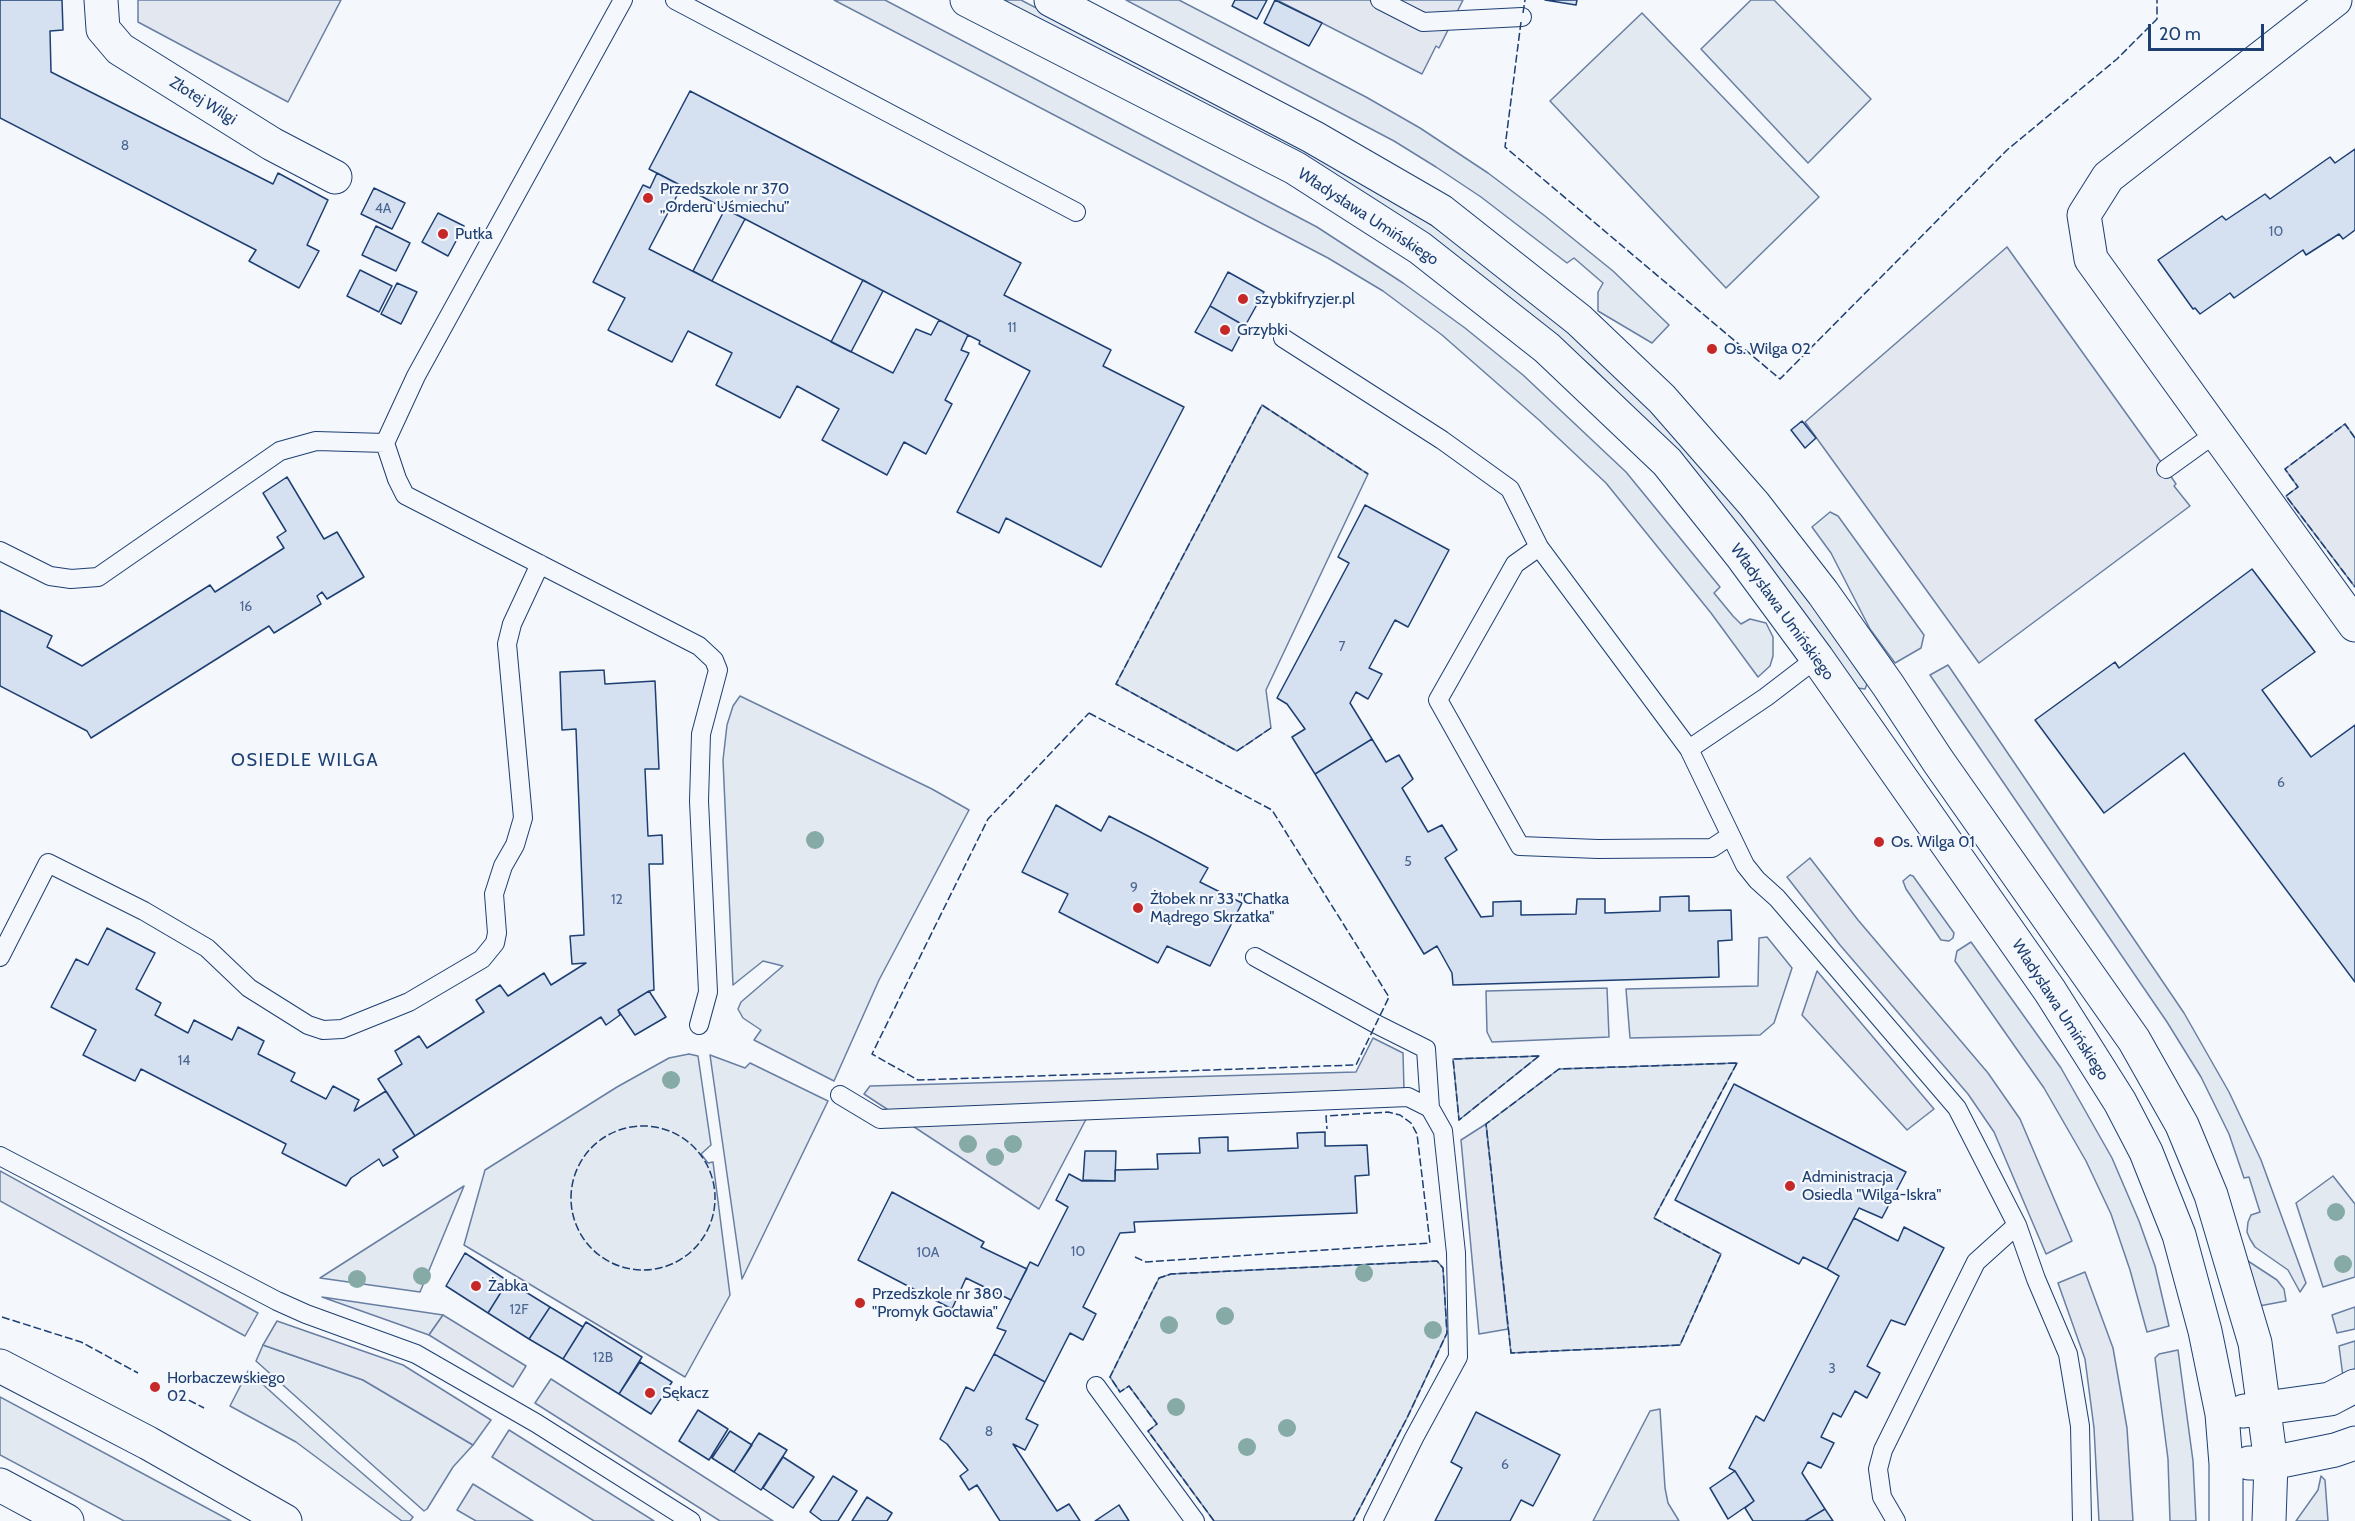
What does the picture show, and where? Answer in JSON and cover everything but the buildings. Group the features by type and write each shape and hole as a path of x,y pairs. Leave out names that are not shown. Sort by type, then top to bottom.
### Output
{"street":[{"name":"Złotej Wilgi","path":"101,0 103,28 120,49 272,144 335,177"},
{"name":"Władysława Umińskiego","path":"967,0 1295,168 1420,248 1547,348 1667,462 1741,555 1817,658 2050,991 2120,1102 2146,1152 2179,1235 2205,1330 2222,1414 2226,1464 2226,1521"},
{"path":"1051,0 1312,136 1441,211 1579,320 1662,399 1716,459 1823,593 2134,1040 2182,1125 2211,1195 2251,1322 2271,1462 2269,1521"},
{"path":"2335,0 2108,177 2084,215 2091,259 2355,625"},
{"path":"0,1366 148,1443 285,1521"},
{"path":"2222,1414 2330,1400 2355,1386"},
{"path":"2226,1464 2271,1462 2335,1450 2355,1443"},
{"path":"0,1485 67,1521"}],"lane":[{"path":"623,0 416,376 385,443 405,495 709,653 718,670 701,734 699,801 708,992 699,1025"},
{"path":"675,0 1076,212"},
{"path":"1380,0 1423,22 1522,17"},
{"path":"1283,338 1442,440 1510,489 1539,547 1689,749 1745,865 1757,880 1777,898 1957,1108 2017,1225 2036,1279 2068,1354 2080,1426 2082,1521"},
{"path":"2166,469 2216,433"},
{"path":"0,551 50,576 71,579 98,577 280,451 316,441 385,443"},
{"path":"1539,547 1515,564 1438,700 1520,846 1598,849 1712,848 1730,836"},
{"path":"0,957 48,863 144,910 207,948 249,988 308,1025 323,1030 342,1029 409,1002 482,958 495,943 498,933 494,894 502,866 515,845 523,818 507,644 512,624 540,564"},
{"path":"1689,749 1766,697 1817,658"},
{"path":"1255,957 1426,1049 1430,1108 1443,1131 1456,1253 1458,1357 1373,1521"},
{"path":"840,1095 880,1119 1408,1097 1430,1108"},
{"path":"0,1156 277,1301 306,1314 416,1354 536,1423 691,1521"},
{"path":"1896,1521 1882,1497 1878,1469 1882,1450 1976,1262 2017,1225"},
{"path":"1096,1386 1195,1521"}],"shaded area":[{"path":"138,0 341,0 288,102 138,22"},
{"path":"834,0 885,0 1317,227 1403,283 1465,328 1523,375 1626,472 1720,587 1714,593 1733,616 1741,624 1750,619 1766,623 1773,637 1773,656 1770,666 1758,677 1711,613 1606,483 1539,420 1442,335 1383,291 1328,258"},
{"path":"995,0 1021,0 1250,119 1424,220 1489,265 1597,355 1701,463 1789,572 1867,684 1865,689 1857,688 1653,428 1593,368 1531,315"},
{"path":"1126,0 1179,0 1366,97 1420,128 1488,173 1545,216 1613,271 1669,325 1652,343 1598,311 1598,292 1603,283 1574,258 1567,263 1481,197 1436,167 1394,141"},
{"path":"1277,0 1463,0 1439,48 1436,46 1422,74"},
{"path":"1751,0 1774,0 1871,99 1808,163 1701,49"},
{"path":"1642,13 1819,197 1726,288 1550,101"},
{"path":"2007,247 2190,506 1979,663 1805,422"},
{"path":"1262,405 1368,474 1266,690 1271,728 1237,751 1116,684"},
{"path":"2345,424 2355,438 2355,587 2286,496 2298,487 2285,469"},
{"path":"1830,512 1838,516 1924,635 1921,648 1895,663 1870,629 1831,553 1812,527"},
{"path":"1948,665 2184,1013 2229,1092 2261,1160 2306,1283 2300,1292 2288,1270 2255,1247 2250,1239 2247,1232 2248,1222 2251,1215 2260,1212 2249,1177 2244,1178 2229,1134 2201,1077 2167,1022 1930,675"},
{"path":"740,696 932,789 969,810 879,980 834,1081 754,1040 761,1030 743,1018 738,1009 741,1002 783,966 763,961 733,985 723,760 727,725 733,706"},
{"path":"1810,858 1858,920 1988,1073 2020,1119 2072,1241 2046,1254 1994,1132 1968,1094 1840,945 1787,877"},
{"path":"1910,875 1954,933 1953,938 1949,941 1941,940 1906,889 1903,881"},
{"path":"1767,937 1792,968 1774,1023 1760,1035 1630,1038 1626,989 1758,986 1759,938"},
{"path":"1971,942 2061,1068 2112,1158 2155,1266 2169,1326 2147,1332 2130,1270 2111,1214 2086,1161 2044,1088 1955,961 1957,951"},
{"path":"1817,971 1934,1109 1907,1130 1802,1015"},
{"path":"1607,988 1609,1037 1492,1042 1487,1032 1486,991"},
{"path":"1373,1038 1403,1053 1404,1090 1094,1104 1039,1209 864,1094 870,1086 1356,1072"},
{"path":"689,1054 698,1056 711,1145 701,1154 708,1163 713,1162 730,1295 685,1377 464,1245 485,1170 617,1087 669,1058"},
{"path":"710,1055 745,1068 750,1063 828,1101 742,1279"},
{"path":"1539,1056 1459,1120 1453,1059"},
{"path":"1737,1063 1654,1218 1721,1254 1680,1345 1511,1353 1486,1124 1559,1069"},
{"path":"1486,1124 1508,1329 1479,1334 1461,1140"},
{"path":"0,1171 258,1313 245,1336 0,1201"},
{"path":"2333,1176 2355,1204 2355,1277 2323,1287 2296,1203"},
{"path":"464,1186 420,1292 320,1278"},
{"path":"1437,1261 1443,1268 1447,1333 1407,1418 1353,1521 1214,1521 1148,1431 1157,1424 1129,1386 1120,1392 1110,1377 1159,1278 1171,1274"},
{"path":"2248,1261 2277,1280 2284,1289 2286,1301 2259,1306 2245,1262"},
{"path":"2085,1272 2113,1348 2127,1428 2133,1521 2099,1521 2094,1428 2085,1359 2058,1283"},
{"path":"322,1297 443,1315 429,1335"},
{"path":"2355,1307 2355,1329 2337,1333 2332,1315"},
{"path":"443,1315 526,1366 513,1387 429,1335"},
{"path":"277,1321 403,1365 491,1420 473,1445 363,1380 263,1345"},
{"path":"2355,1341 2355,1370 2343,1377 2339,1346"},
{"path":"263,1345 363,1380 473,1445 453,1467 424,1511 256,1361"},
{"path":"2178,1350 2193,1461 2196,1521 2170,1521 2168,1459 2155,1358 2159,1354"},
{"path":"248,1371 413,1517 410,1521 402,1521 296,1442 230,1406"},
{"path":"551,1379 773,1521 720,1521 535,1403"},
{"path":"0,1397 231,1521 124,1521 0,1455"},
{"path":"1660,1409 1665,1488 1668,1503 1679,1521 1593,1521 1650,1411"},
{"path":"509,1430 654,1521 594,1521 492,1457"},
{"path":"2321,1476 2325,1480 2328,1521 2296,1521 2318,1490"},
{"path":"473,1484 533,1521 476,1521 457,1510"}],"fence":[{"path":"1523,13 1525,0"},
{"path":"1521,22 1505,147 1780,379 2007,150 2117,59 2157,19 2157,0"},
{"path":"1271,728 1237,751 1116,684 1262,405 1368,474"},
{"path":"2355,438 2345,424 2285,469 2298,487 2286,496 2355,587"},
{"path":"1089,713 1272,810 1389,997 1356,1065 918,1080 872,1054 988,819 1089,713"},
{"path":"1539,1056 1459,1120 1453,1059 1539,1056"},
{"path":"1737,1063 1654,1218 1721,1254 1680,1345 1511,1353 1486,1124 1559,1069 1737,1063"},
{"path":"1135,1257 1146,1262 1430,1243 1417,1134 1411,1123 1400,1115 1388,1112 1326,1116 1327,1129"},
{"path":"643,1126 657,1127 671,1132 694,1147 709,1170 714,1184 715,1198 714,1212 709,1226 694,1249 671,1264 657,1269 643,1270 629,1269 615,1264 592,1249 577,1226 572,1212 571,1198 572,1184 577,1170 592,1147 615,1132 629,1127 643,1126"},
{"path":"1214,1521 1148,1431 1157,1424 1129,1386 1120,1392 1110,1377 1159,1278 1171,1274 1437,1261 1443,1268 1447,1333 1407,1418 1353,1521"},
{"path":"2,1317 81,1342 138,1373"},
{"path":"179,1395 204,1408"}],"place":[{"name":"Przedszkole nr 370 „Orderu Uśmiechu”","path":"648,198"},
{"name":"Putka","path":"443,234"},
{"name":"szybkifryzjer.pl","path":"1243,299"},
{"name":"Grzybki","path":"1225,330"},
{"name":"Os. Wilga 02","path":"1712,349"},
{"name":"Os. Wilga 01","path":"1879,842"},
{"name":"Żłobek nr 33 \"Chatka Mądrego Skrzatka\"","path":"1138,908"},
{"name":"Administracja Osiedla \"Wilga-Iskra\"","path":"1790,1186"},
{"name":"Żabka","path":"476,1286"},
{"name":"Przedszkole nr 380 \"Promyk Gocławia\"","path":"860,1303"},
{"name":"Horbaczewskiego 02","path":"155,1387"},
{"name":"Sękacz","path":"650,1393"}],"district":[{"name":"OSIEDLE WILGA","path":"305,761"}]}
